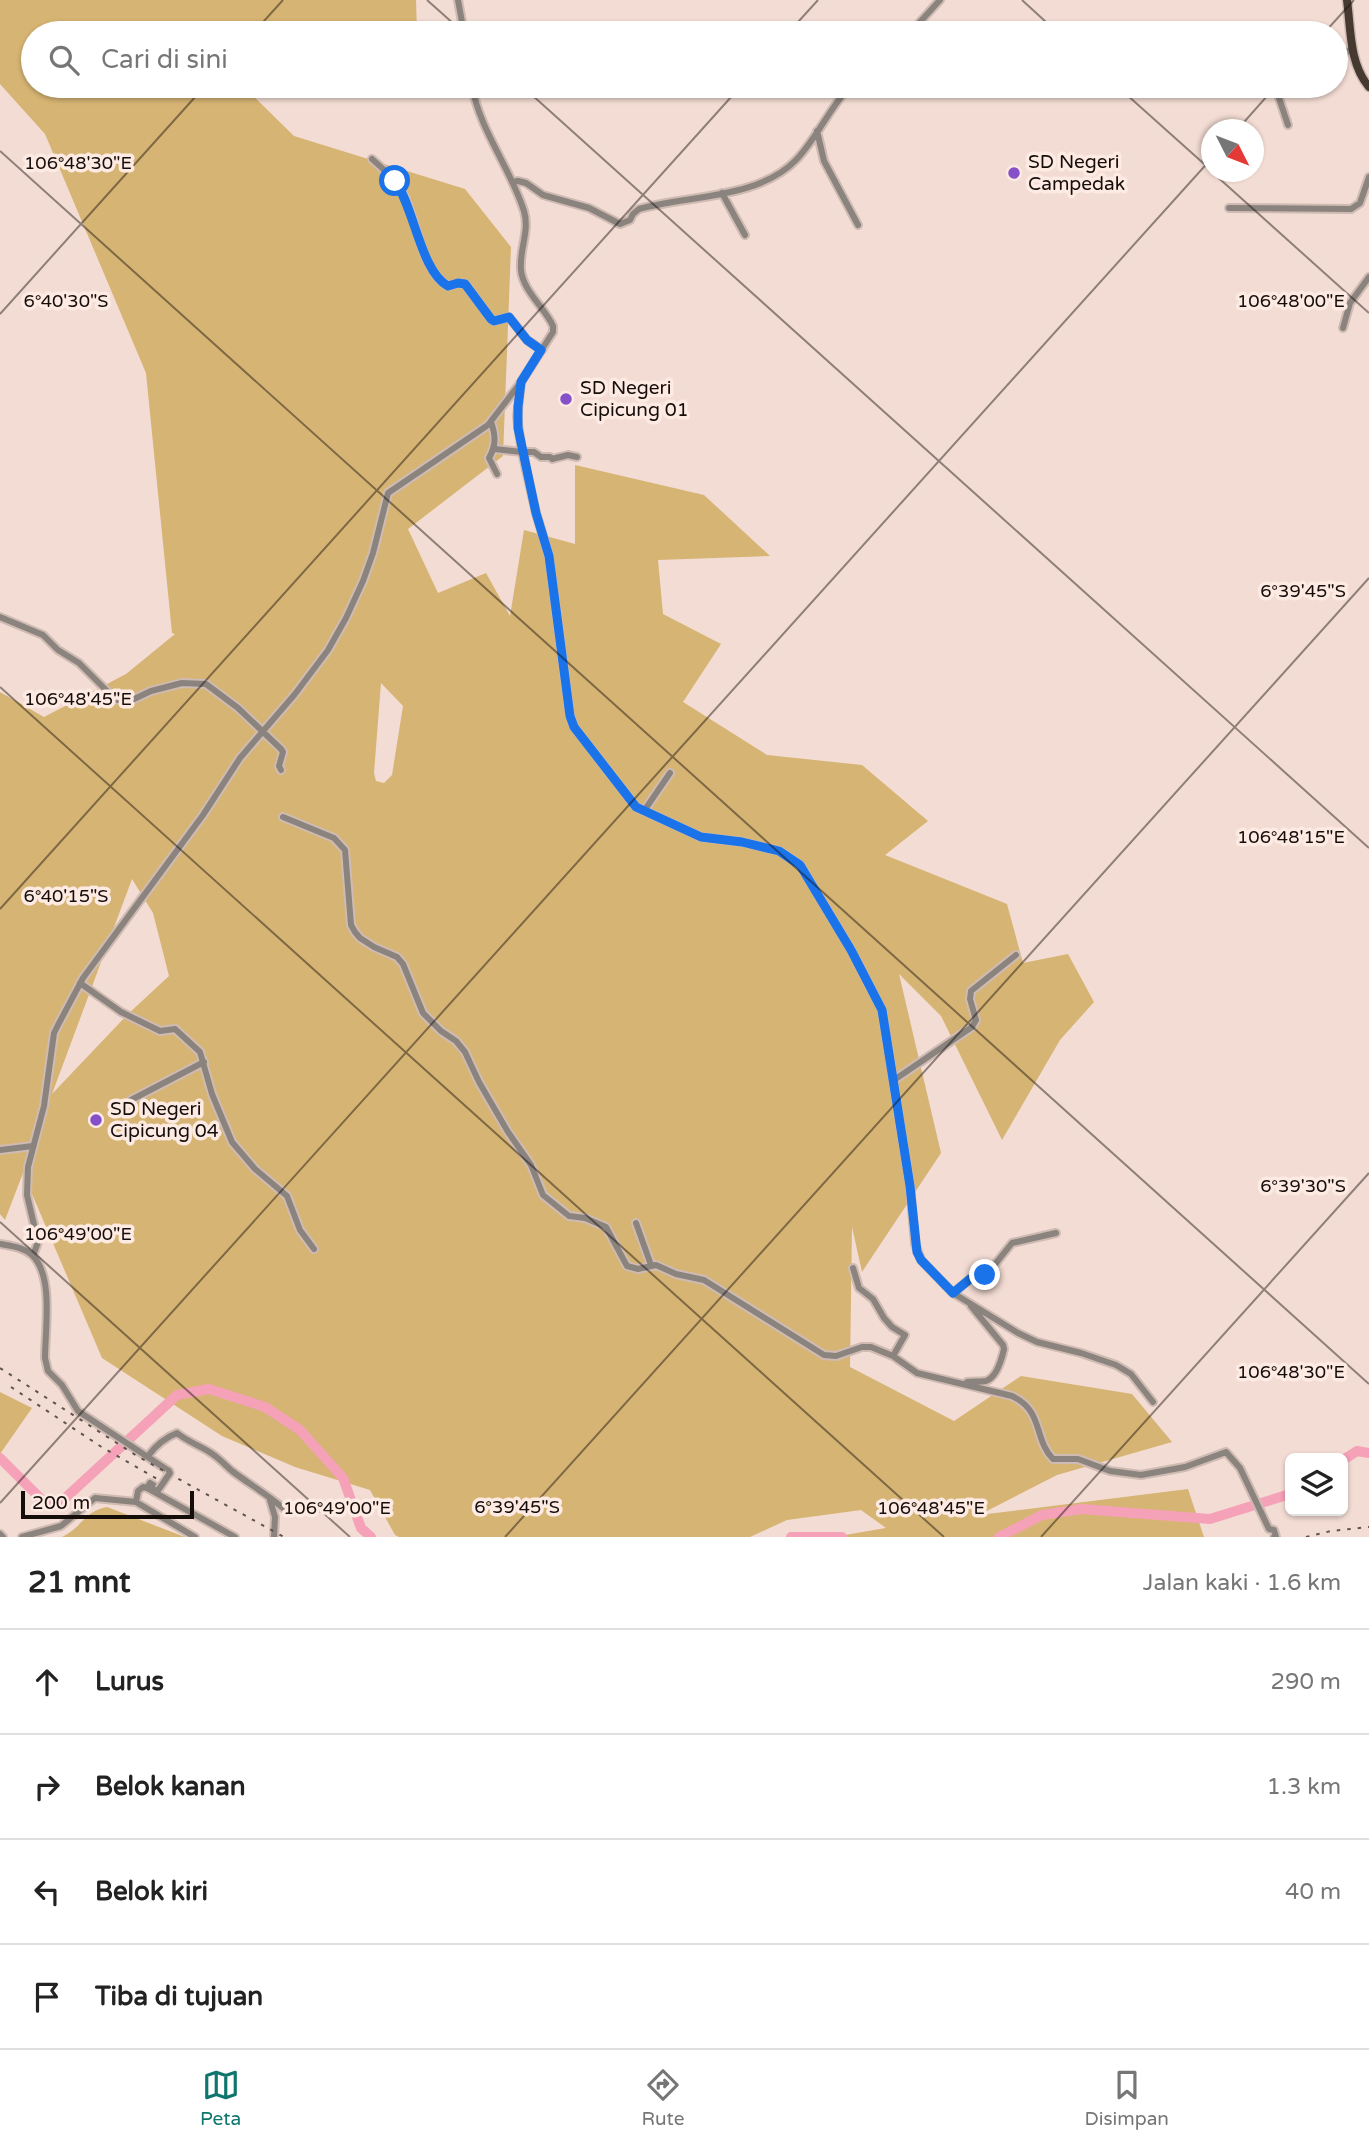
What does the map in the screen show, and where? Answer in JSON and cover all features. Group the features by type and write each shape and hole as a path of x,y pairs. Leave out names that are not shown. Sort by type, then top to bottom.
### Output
{"main road":[{"path":"1347,0 1359,73 1369,88"}],"street":[{"path":"458,0 462,21"},
{"path":"920,21 940,0"},
{"path":"1348,51 1353,48"},
{"path":"147,1488 150,1483 159,1489 169,1471 78,1411 62,1385 48,1371 45,1347 48,1295 33,1256 38,1242 27,1195 27,1182 44,1106 54,1033 80,983 203,815 240,758 313,671 340,630 368,566 388,493 491,422 553,332 553,326 523,281 521,272 525,218 474,98"},
{"path":"512,182 526,183 542,195 589,208 620,224 627,223 639,209 754,186 779,174 804,152 841,98"},
{"path":"1279,98 1288,125"},
{"path":"817,131 824,161 858,225"},
{"path":"372,159 400,188 414,220 419,244 441,281 448,286 465,284 491,319 494,321 509,317 527,340 541,350"},
{"path":"1229,208 1351,209 1360,203 1369,177"},
{"path":"722,192 745,235"},
{"path":"1343,328 1350,303 1369,277"},
{"path":"521,382 517,416 522,452 549,556 572,724 631,803 701,837 742,842 779,851 800,865 851,950 882,1010 910,1186 917,1252 921,1260 953,1293 1030,1339 1116,1365 1131,1374 1153,1402"},
{"path":"491,422 495,432 495,449 489,457 497,474"},
{"path":"495,449 534,452 541,457 555,459 568,455 577,457"},
{"path":"0,617 39,633 79,663 118,699 134,699 151,691 182,683 206,684 231,701 282,751 279,763 281,770"},
{"path":"644,811 670,773"},
{"path":"283,817 334,838 345,850 351,925 355,932 374,947 397,957 403,964 423,1013 465,1052 508,1132 531,1165 543,1195 569,1216 585,1218 606,1227 627,1266 638,1269 656,1265 676,1274 704,1280 824,1355 836,1356 867,1347 877,1348 894,1356 917,1373 960,1382 1017,1399 1035,1416 1043,1446 1053,1460 1078,1459 1110,1471 1142,1475 1185,1467 1226,1452 1236,1461 1269,1530 1274,1530 1274,1537"},
{"path":"894,1080 972,1027 976,1020 970,999 971,992 1016,956"},
{"path":"80,983 121,1012 160,1031 174,1030 199,1051 212,1094 232,1142 255,1169 287,1196 300,1230 314,1249"},
{"path":"131,1100 204,1062"},
{"path":"0,1150 33,1146"},
{"path":"636,1223 651,1265"},
{"path":"953,1293 970,1279 988,1273 1012,1243 1056,1233"},
{"path":"0,1244 16,1247 33,1256"},
{"path":"853,1268 859,1288 873,1298 892,1327 905,1335 894,1356"},
{"path":"960,1382 986,1381 995,1374 1004,1349 996,1335 967,1302"},
{"path":"146,1455 166,1437 177,1433 189,1443 208,1450 283,1508 327,1508"},
{"path":"136,1502 138,1491 143,1487 147,1488 235,1537"},
{"path":"268,1495 275,1517 274,1537"},
{"path":"22,1537 61,1526 95,1498 136,1502 195,1537"}],"shaded area":[{"path":"0,0 416,0 417,21 21,21 21,98 255,98 294,136 465,189 511,247 503,456 408,529 438,593 486,573 510,616 524,530 575,544 575,465 704,495 770,556 658,560 663,614 721,644 683,702 767,755 862,765 928,821 885,855 1007,904 1023,963 1068,954 1094,1002 1060,1040 1002,1140 941,1016 899,974 941,1153 862,1272 852,1227 850,1367 954,1421 1021,1376 1132,1394 1172,1442 1057,1475 979,1515 1188,1489 1204,1537 833,1537 886,1528 861,1510 787,1520 750,1537 399,1537 395,1535 370,1490 295,1467 222,1436 102,1358 23,1173 5,1220 0,1214 0,692 44,717 126,674 175,634 172,633 146,373 45,134 0,84","holes":["381,683 403,706 392,775 384,783 376,781 374,773","132,879 153,913 169,976 128,1014 52,1094"]},
{"path":"0,1392 32,1408 0,1454"},
{"path":"107,1507 185,1537 62,1537 93,1512"}],"waterway":[{"path":"0,1458 44,1502 61,1502 177,1395 209,1389 265,1407 300,1430 343,1478 361,1528 371,1537"},
{"path":"1348,1457 1357,1451 1369,1453"},
{"path":"999,1537 1042,1515 1081,1509 1210,1519 1285,1496"},
{"path":"791,1537 842,1537"}],"railway":[{"path":"0,1368 137,1456 284,1537"},
{"path":"11,1387 100,1446 166,1484"},
{"path":"1306,1537 1369,1527"}],"place":[{"name":"SD Negeri Campedak","path":"1014,173"},
{"name":"SD Negeri Cipicung 01","path":"566,399"},
{"name":"SD Negeri Cipicung 04","path":"96,1120"}],"route":[{"path":"395,181 414,220 419,244 441,281 448,286 465,284 491,319 494,321 509,317 527,340 541,350 521,382 518,428 536,513 547,545 570,716 574,727 636,807 701,837 742,842 779,851 800,865 851,950 882,1010 910,1186 917,1252 921,1260 953,1293 970,1279 985,1275"}]}
